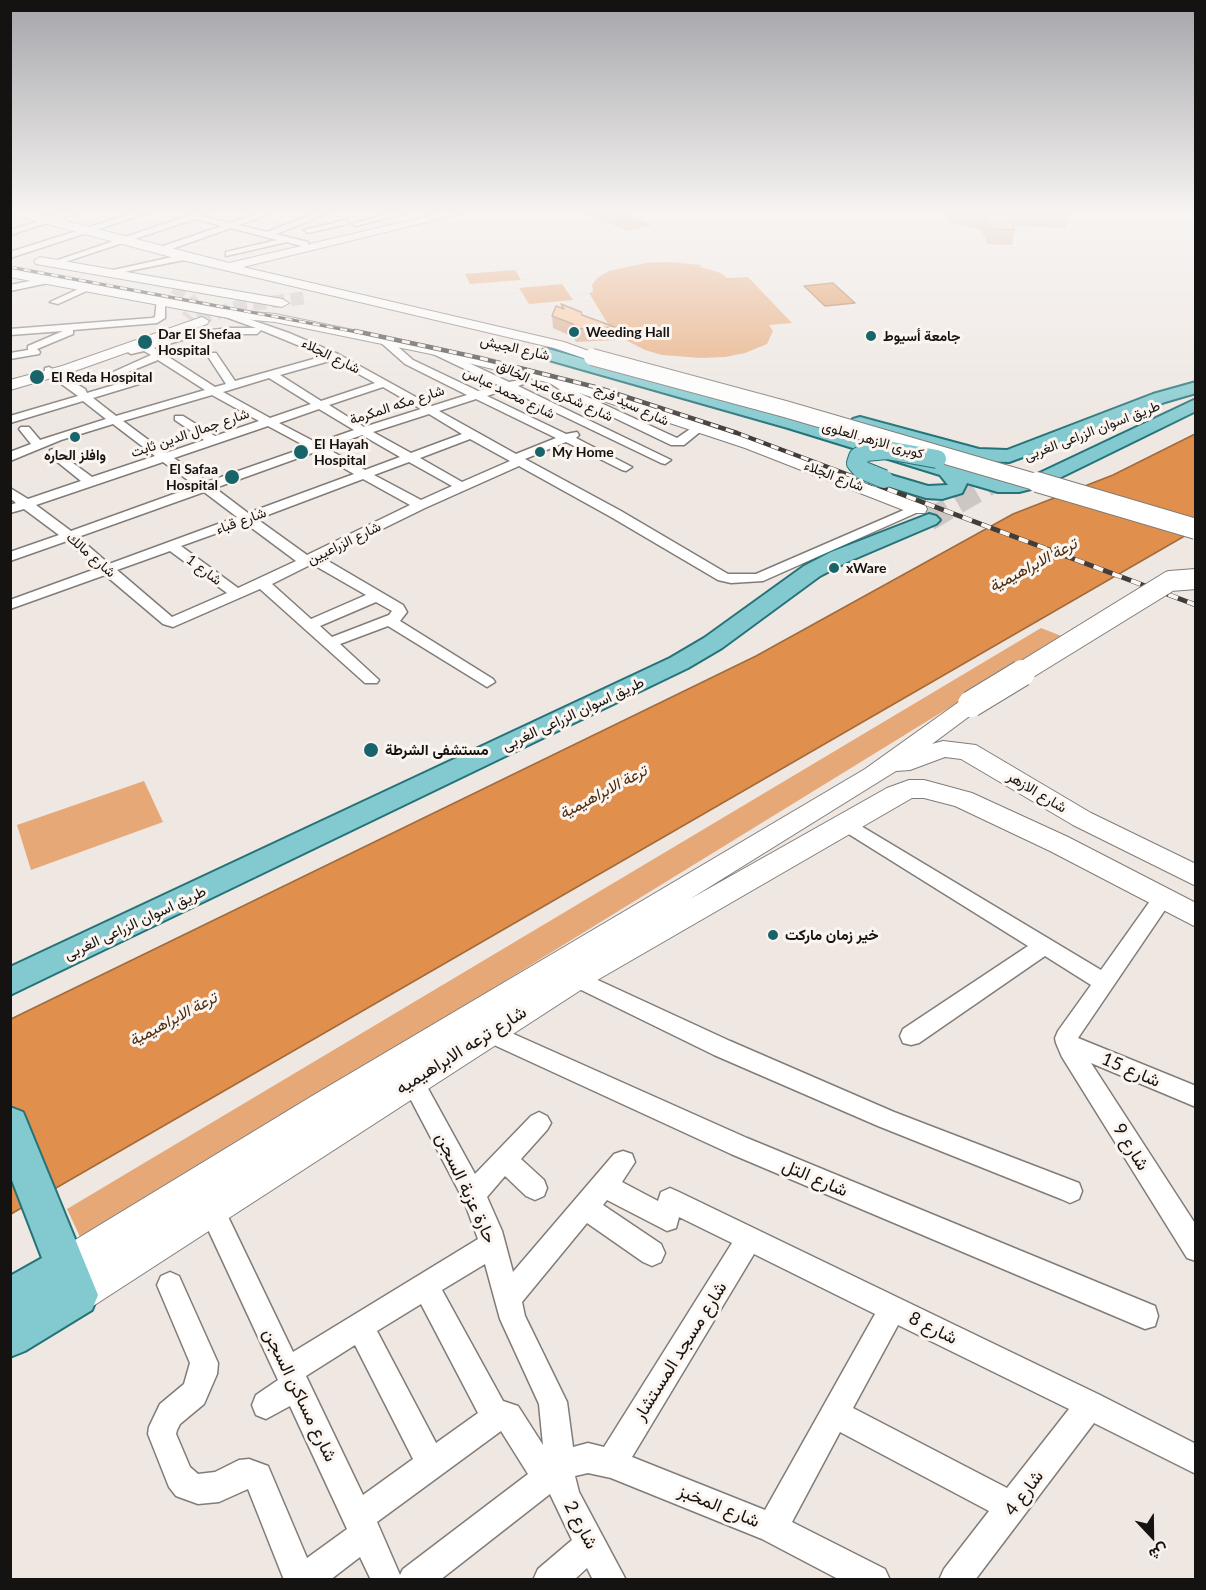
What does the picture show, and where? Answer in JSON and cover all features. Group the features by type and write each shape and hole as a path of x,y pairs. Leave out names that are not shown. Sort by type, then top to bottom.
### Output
{"main road":[{"name":"شارع الجلاء","path":"75,285 223,313 265,316 383,339 551,379 700,427 923,515"},
{"path":"185,285 439,323 475,326"},
{"name":"شارع الجيش","path":"333,285 938,466 988,484 999,480"},
{"name":"شارع الجيش","path":"305,302 448,329 455,335 553,350 599,353 954,449 994,456 1016,454 1090,427 1159,398 1196,388"},
{"path":"10,383 160,334 196,319"},
{"name":"كوبرى الازهر العلوى","path":"553,350 785,409 1196,529"},
{"name":"كوبرى الازهر العلوى","path":"588,359 938,466 1196,536"},
{"name":"طريق اسوان الزراعى الغربى","path":"999,480 1017,460 1088,434 1196,388"},
{"name":"طريق اسوان الزراعى الغربى","path":"999,480 1029,462 1196,398"},
{"path":"999,480 1036,483 1196,404"},
{"path":"1121,507 1091,490 1083,481 1085,472 1114,454 1196,413"},
{"path":"938,466 886,450 866,452 858,457 856,463 862,470 884,479 926,492 942,493 955,489 958,485 954,476 938,466 922,459 920,455 923,451 954,449"},
{"name":"طريق اسوان الزراعى الغربى","path":"10,970 134,919 679,663 713,643 788,586 825,564 923,515"},
{"name":"طريق اسوان الزراعى الغربى","path":"10,982 660,662 692,643 765,588 798,568 923,515"},
{"path":"874,775 971,704 1161,586 1180,579 1196,579"},
{"name":"شارع الازهر","path":"874,775 943,750 967,751 1082,819 1196,876"},
{"name":"شارع ترعه الابراهيميه","path":"10,1300 66,1265 332,1116 874,775"},
{"name":"شارع ترعه الابراهيميه","path":"10,1336 66,1265 212,1210 332,1116 412,1081 576,978 896,794 909,789 924,789 963,799 1012,821 1162,899"},
{"path":"1162,899 1196,916"},
{"path":"10,1124 66,1265"}],"street":[{"path":"14,285 26,298"},
{"path":"55,302 88,288"},
{"path":"10,356 31,342 82,326 154,321 160,318 160,302"},
{"name":"شارع الجلاء","path":"223,313 285,334 332,356 723,577 758,578 923,515"},
{"path":"106,377 236,325 238,319"},
{"path":"10,340 31,342 82,326"},
{"path":"10,332 31,342 55,370 81,391 84,397 245,519 309,560 400,610 394,618 330,643"},
{"path":"55,370 81,368 144,346 176,338 220,332"},
{"name":"شارع الجلاء","path":"220,332 267,333 332,356 379,385 426,409"},
{"name":"شارع محمد عباس","path":"383,339 409,362 626,467"},
{"path":"144,346 212,391 420,506"},
{"name":"شارع شكرى عبد الخالق","path":"431,350 665,460"},
{"path":"212,355 232,385"},
{"path":"10,457 37,444 332,356"},
{"path":"270,374 361,430 462,487"},
{"name":"شارع سيد فرج","path":"551,379 569,392 677,442 700,427"},
{"name":"شارع مكه المكرمة","path":"10,557 201,485 361,430 522,381"},
{"path":"10,420 135,382"},
{"name":"شارع جمال الدين ثابت","path":"10,509 379,385"},
{"name":"شارع الزراعيين","path":"168,621 176,621 262,583 420,506 619,416"},
{"path":"179,418 214,441"},
{"path":"25,429 37,444"},
{"name":"شارع قباء","path":"10,605 366,476 471,435"},
{"path":"54,453 92,483"},
{"name":"شارع مالك","path":"10,492 28,503 66,534 168,621"},
{"name":"شارع مكه المكرمة","path":"10,551 66,534"},
{"name":"شارع 1","path":"172,546 237,594"},
{"path":"262,583 372,680"},
{"path":"310,625 377,596"},
{"path":"394,618 394,624 487,682"},
{"path":"846,823 1103,982"},
{"path":"1067,1043 1067,1034 1162,899"},
{"path":"911,1036 1044,946"},
{"path":"576,978 722,1048 875,1115 1070,1191"},
{"name":"شارع التل","path":"489,1032 739,1146 1145,1316"},
{"name":"شارع 15","path":"1067,1043 1196,1097"},
{"name":"شارع 9","path":"1067,1043 1196,1249"},
{"name":"حارة عزبة السجن","path":"412,1081 473,1194 493,1244 513,1319 553,1402 558,1436 552,1473"},
{"path":"473,1194 539,1123"},
{"path":"505,1160 535,1188"},
{"path":"507,1299 623,1161"},
{"name":"شارع 8","path":"603,1185 749,1239 1090,1405 1196,1460"},
{"path":"585,1207 652,1253"},
{"name":"شارع مساكن السجن","path":"212,1210 363,1525 387,1580"},
{"name":"شارع مسجد المستشار","path":"611,1462 749,1239"},
{"path":"266,1405 292,1378 360,1326 493,1244"},
{"path":"170,1285 204,1363 203,1374 194,1394 170,1414 163,1427 162,1434 179,1477 187,1485 198,1489 219,1487 239,1475 258,1476 302,1580 431,1464 495,1416 508,1416 552,1473"},
{"path":"425,1285 495,1416"},
{"path":"772,1528 892,1308"},
{"path":"360,1326 431,1464"},
{"name":"شارع 4","path":"955,1580 1013,1508 1090,1405"},
{"path":"835,1414 1013,1508"},
{"name":"شارع المخبز","path":"414,1580 552,1473 577,1460 588,1458 611,1462 772,1528 874,1580"},
{"name":"شارع 2","path":"552,1473 610,1580"},
{"path":"549,1580 591,1545"}],"shaded area":[{"path":"563,285 573,300 529,304 519,288"},
{"path":"592,285 756,285 792,323 769,325 773,331 767,344 745,353 701,358 662,355 645,350 614,334 589,293 593,292"},
{"path":"1041,628 1064,637 82,1241 67,1209"},
{"path":"144,781 163,822 31,870 17,825"}],"water":[{"path":"835,285 855,303 825,306 804,286"},
{"name":"ترعة الابراهيمية","path":"1195,434 1195,530 11,1214 11,1019 756,656 1013,514 1113,475"}],"building":[{"path":"561,304 581,312 582,315 615,327 576,329 573,324 552,316 556,306 564,309"}],"tunnel":[{"path":"174,287 187,294 193,303 191,313 187,318"},
{"path":"198,319 240,306 304,298"},
{"path":"991,484 999,479"},
{"path":"929,520 993,482"}],"railway":[{"path":"107,285 362,333"},
{"path":"355,331 480,358 599,388 737,433 873,484"},
{"path":"869,482 1196,605"}],"place":[{"name":"Weeding Hall","path":"574,332"},
{"name":"جامعة أسيوط","path":"871,336"},
{"name":"Dar El Shefaa Hospital","path":"145,342"},
{"name":"El Reda Hospital","path":"37,377"},
{"name":"وافلز الحاره","path":"75,437"},
{"name":"El Hayah Hospital","path":"301,452"},
{"name":"My Home","path":"540,452"},
{"name":"El Safaa Hospital","path":"232,477"},
{"name":"xWare","path":"834,568"},
{"name":"مستشفى الشرطة","path":"371,750"},
{"name":"خير زمان ماركت","path":"773,935"}]}
